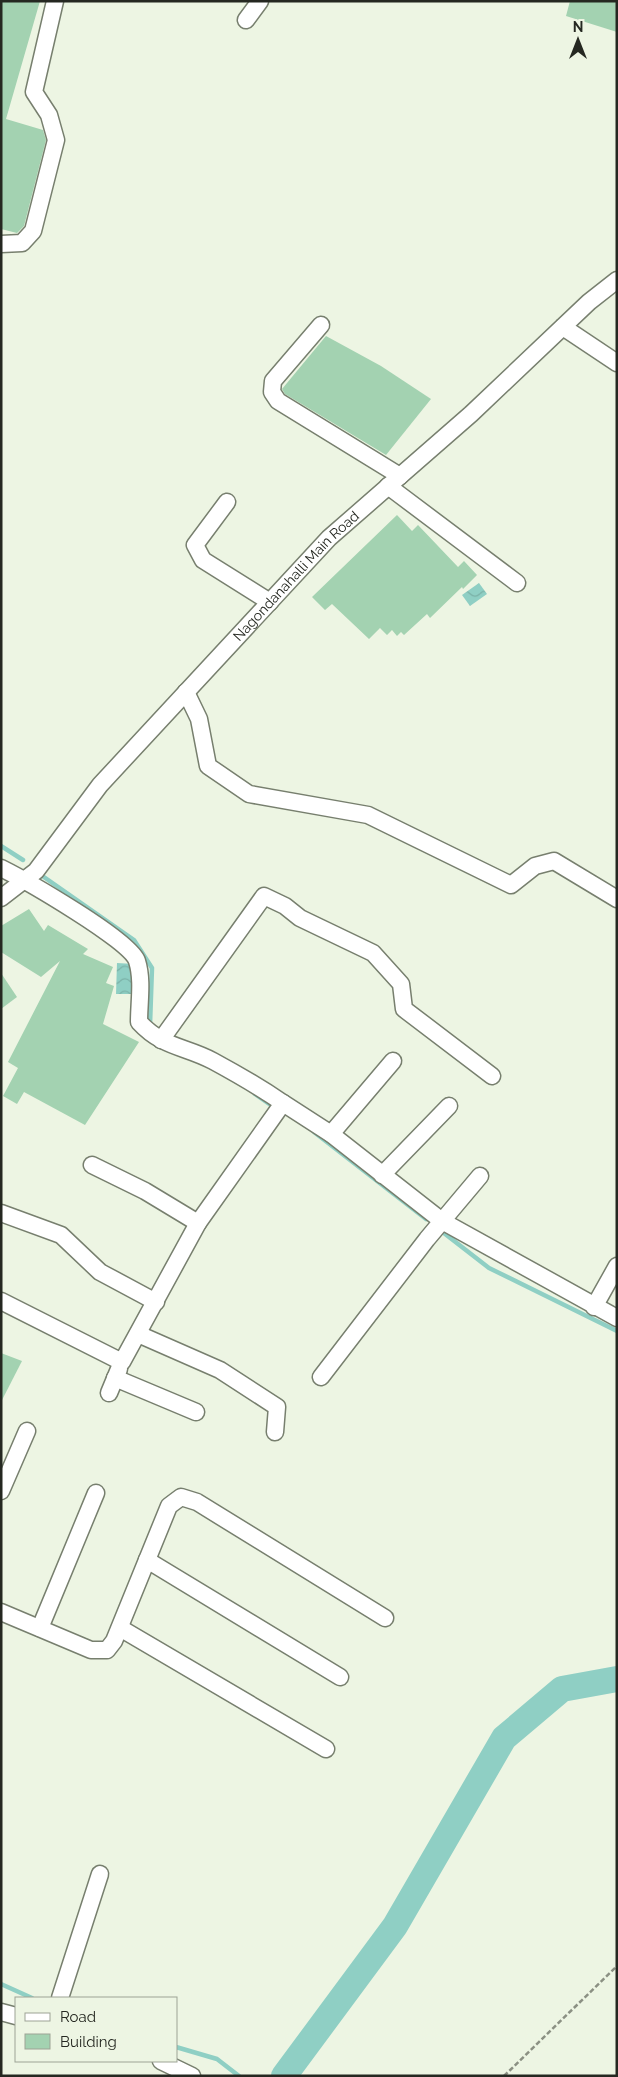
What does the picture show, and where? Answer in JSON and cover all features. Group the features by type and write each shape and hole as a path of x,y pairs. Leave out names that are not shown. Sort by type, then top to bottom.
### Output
{"street":[{"path":"1,244 22,243 33,231 56,140 49,115 34,92 56,1"},
{"path":"246,20 260,1"},
{"name":"Nagondanahalli Main Road","path":"1,898 36,871 100,784 329,538 471,414 563,327 617,280"},
{"path":"321,325 273,381 272,392 278,401 394,481 518,584"},
{"path":"563,327 617,363"},
{"path":"227,502 195,545 203,560 270,602"},
{"path":"186,692 199,719 208,766 249,794 368,815 512,885 534,866 554,861 617,899"},
{"path":"1,868 25,880 122,942 132,953 137,959 140,979 139,1022 151,1035 212,1060 283,1103 331,1134 382,1176 442,1221 594,1307 617,1318"},
{"path":"161,1040 264,896 285,906 300,918 373,953 401,984 404,1009 492,1076"},
{"path":"331,1134 394,1062"},
{"path":"196,1412 112,1386 122,1362 198,1223 283,1103"},
{"path":"382,1176 449,1106"},
{"path":"92,1165 145,1191 198,1223"},
{"path":"320,1376 442,1221 480,1176"},
{"path":"1,1214 61,1235 100,1272 156,1302"},
{"path":"594,1307 617,1266"},
{"path":"1,1301 122,1362"},
{"path":"138,1334 220,1370 277,1407 275,1432"},
{"path":"1,1491 27,1431"},
{"path":"40,1628 96,1493"},
{"path":"1,1612 91,1650 106,1650 114,1642 169,1506 181,1497 197,1502 385,1618"},
{"path":"147,1560 340,1677"},
{"path":"120,1628 326,1749"},
{"path":"60,1997 100,1874"},
{"path":"1,2012 15,2016"},
{"path":"162,2062 192,2076"}],"path":[{"path":"504,2076 617,1966"}],"water":[{"path":"479,583 487,594 470,606 462,595"},
{"path":"117,963 134,964 134,994 116,994"}],"building":[{"path":"1,1 40,1 6,119 43,130 46,140 24,226 17,233 1,229"},
{"path":"570,1 617,1 617,32 566,16"},
{"path":"326,336 381,366 431,399 386,455 285,394 282,389"},
{"path":"397,515 412,531 418,525 458,567 464,561 477,575 430,618 427,614 404,635 401,632 397,636 392,630 387,635 380,628 369,639 332,604 325,610 312,597"},
{"path":"29,909 44,931 48,925 88,949 83,954 113,967 106,983 114,986 103,1024 139,1042 85,1125 24,1092 17,1104 3,1096 18,1068 8,1062 60,961 41,977 1,952 1,926"},
{"path":"1,973 17,997 1,1009"},
{"path":"1,1353 22,1361 1,1402"}],"waterway":[{"path":"1,846 23,860"},
{"path":"41,875 134,940 152,968 150,1025"},
{"path":"255,1094 275,1108"},
{"path":"314,1132 426,1219"},
{"path":"440,1230 489,1268 617,1331"},
{"path":"284,2076 395,1926 504,1738 562,1689 617,1679"},
{"path":"1,1984 30,1997"},
{"path":"178,2048 217,2059 239,2076"}]}
